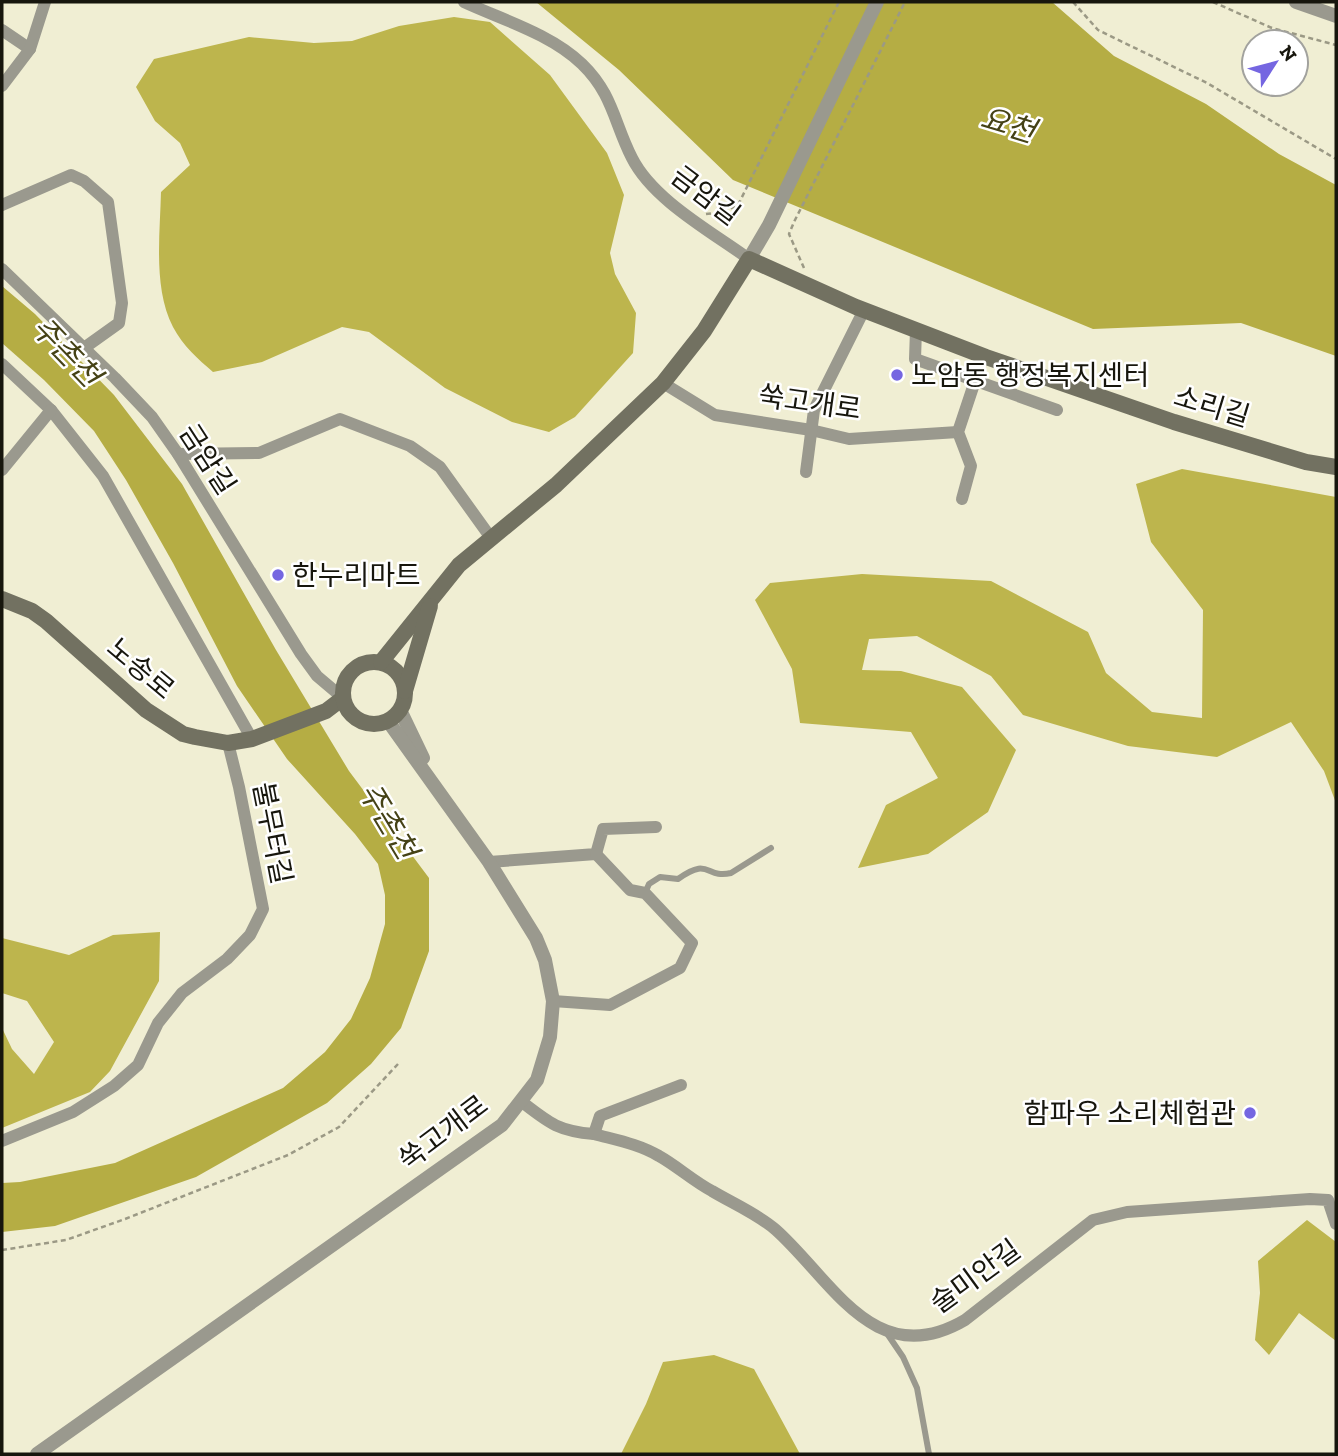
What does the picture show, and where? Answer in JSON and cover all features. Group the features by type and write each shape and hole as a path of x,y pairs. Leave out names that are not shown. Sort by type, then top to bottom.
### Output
{"main road":[{"name":"소리길","path":"749,259 916,330 1174,422 1306,462 1336,467"},
{"path":"381,662 459,565 556,485 663,383 704,331 749,259"},
{"path":"405,691 398,672 381,662 361,664 346,677 343,698 347,708 363,722 374,724 394,715 405,691 433,597"},
{"name":"노송로","path":"2,600 32,611 46,621 146,710 183,734 228,743 256,738 326,711 343,698"}],"street":[{"path":"2,86 30,49 45,2"},
{"name":"금암길","path":"464,2 557,44 581,63 608,98 632,159 658,192 749,259"},
{"path":"749,259 769,225 877,2"},
{"path":"1296,2 1336,16"},
{"path":"2,30 30,49"},
{"path":"2,205 71,175 84,181 108,202 122,303 119,323 84,348"},
{"name":"금암길","path":"2,269 152,417 178,454 301,654 317,676 343,698"},
{"path":"806,472 814,410 864,310"},
{"path":"916,330 915,359 1057,410"},
{"path":"2,364 51,410 84,450 122,508 256,738"},
{"path":"962,499 971,466 958,432 975,381"},
{"name":"쑥고개로","path":"663,383 715,415 811,430 849,439 958,432"},
{"path":"2,470 51,410"},
{"path":"178,454 259,453 340,419 410,446 440,467 491,538"},
{"name":"쑥고개로","path":"37,1454 502,1125 537,1080 550,1037 553,1001 545,960 537,938 489,862 439,791 394,715"},
{"name":"불무터길","path":"2,1141 73,1112 114,1086 138,1065 158,1023 182,992 227,959 250,934 263,909 228,743"},
{"path":"596,854 603,829 656,827"},
{"path":"489,862 596,854"},
{"path":"553,1001 610,1005 680,968 692,943 645,893 630,890 596,854"},
{"path":"594,1134 600,1116 681,1085"},
{"name":"술미안길","path":"522,1102 550,1124 569,1132 594,1134 637,1145 660,1156 697,1183 774,1228 825,1285 858,1315 902,1336 945,1332 965,1320 1083,1226 1107,1216 1127,1212 1328,1200 1336,1224"}],"lane":[{"path":"645,893 649,884 660,877 678,879 692,869 701,867 724,874 731,873 771,848"},
{"path":"883,1328 904,1357 918,1388 929,1454"}],"path":[{"path":"689,216 723,212 738,205 839,2"},
{"path":"812,287 789,234 905,2"},
{"path":"1073,2 1098,30 1207,83 1336,159"},
{"path":"1213,2 1272,28 1336,45"},
{"path":"2,1250 66,1240 288,1155 339,1127 398,1064"}],"shaded area":[{"path":"454,17 490,22 550,75 607,153 624,195 610,253 615,274 636,313 633,353 575,417 549,432 512,422 445,388 369,332 342,327 262,362 213,372 191,352 177,334 163,295 159,261 161,192 190,165 180,143 155,121 136,87 154,59 249,37 314,43 352,41 399,26"},
{"path":"1182,469 1336,497 1336,803 1324,771 1291,722 1217,757 1128,746 1023,715 991,676 917,636 869,639 862,670 901,671 962,687 1016,750 988,812 928,854 858,868 886,805 938,778 911,732 800,723 792,669 755,600 770,583 862,574 991,581 1088,632 1106,673 1152,712 1202,718 1203,610 1151,542 1136,484"},
{"path":"160,932 159,981 110,1071 90,1092 2,1128 2,1028 12,1049 34,1074 54,1042 27,1001 2,993 2,938 69,955 113,935"},
{"path":"1307,1220 1336,1242 1336,1341 1299,1313 1269,1355 1255,1340 1260,1293 1258,1261"},
{"path":"714,1355 754,1369 800,1454 621,1454 663,1362"}],"water":[{"name":"요천","path":"536,2 1052,2 1114,56 1206,104 1279,154 1336,185 1336,356 1241,323 1093,329 733,180 619,70"},
{"name":"주촌천","path":"2,286 35,314 114,395 182,484 276,650 349,771 429,878 429,951 401,1028 371,1064 327,1103 196,1177 55,1226 2,1232 2,1183 20,1182 115,1163 283,1088 325,1052 351,1019 370,978 385,924 385,895 378,864 355,834 287,759 237,686 173,563 126,480 94,431 44,380 2,343"}],"place":[{"name":"노암동 행정복지센터","path":"897,375"},
{"name":"한누리마트","path":"278,575"},
{"name":"함파우 소리체험관","path":"1250,1113"}]}
